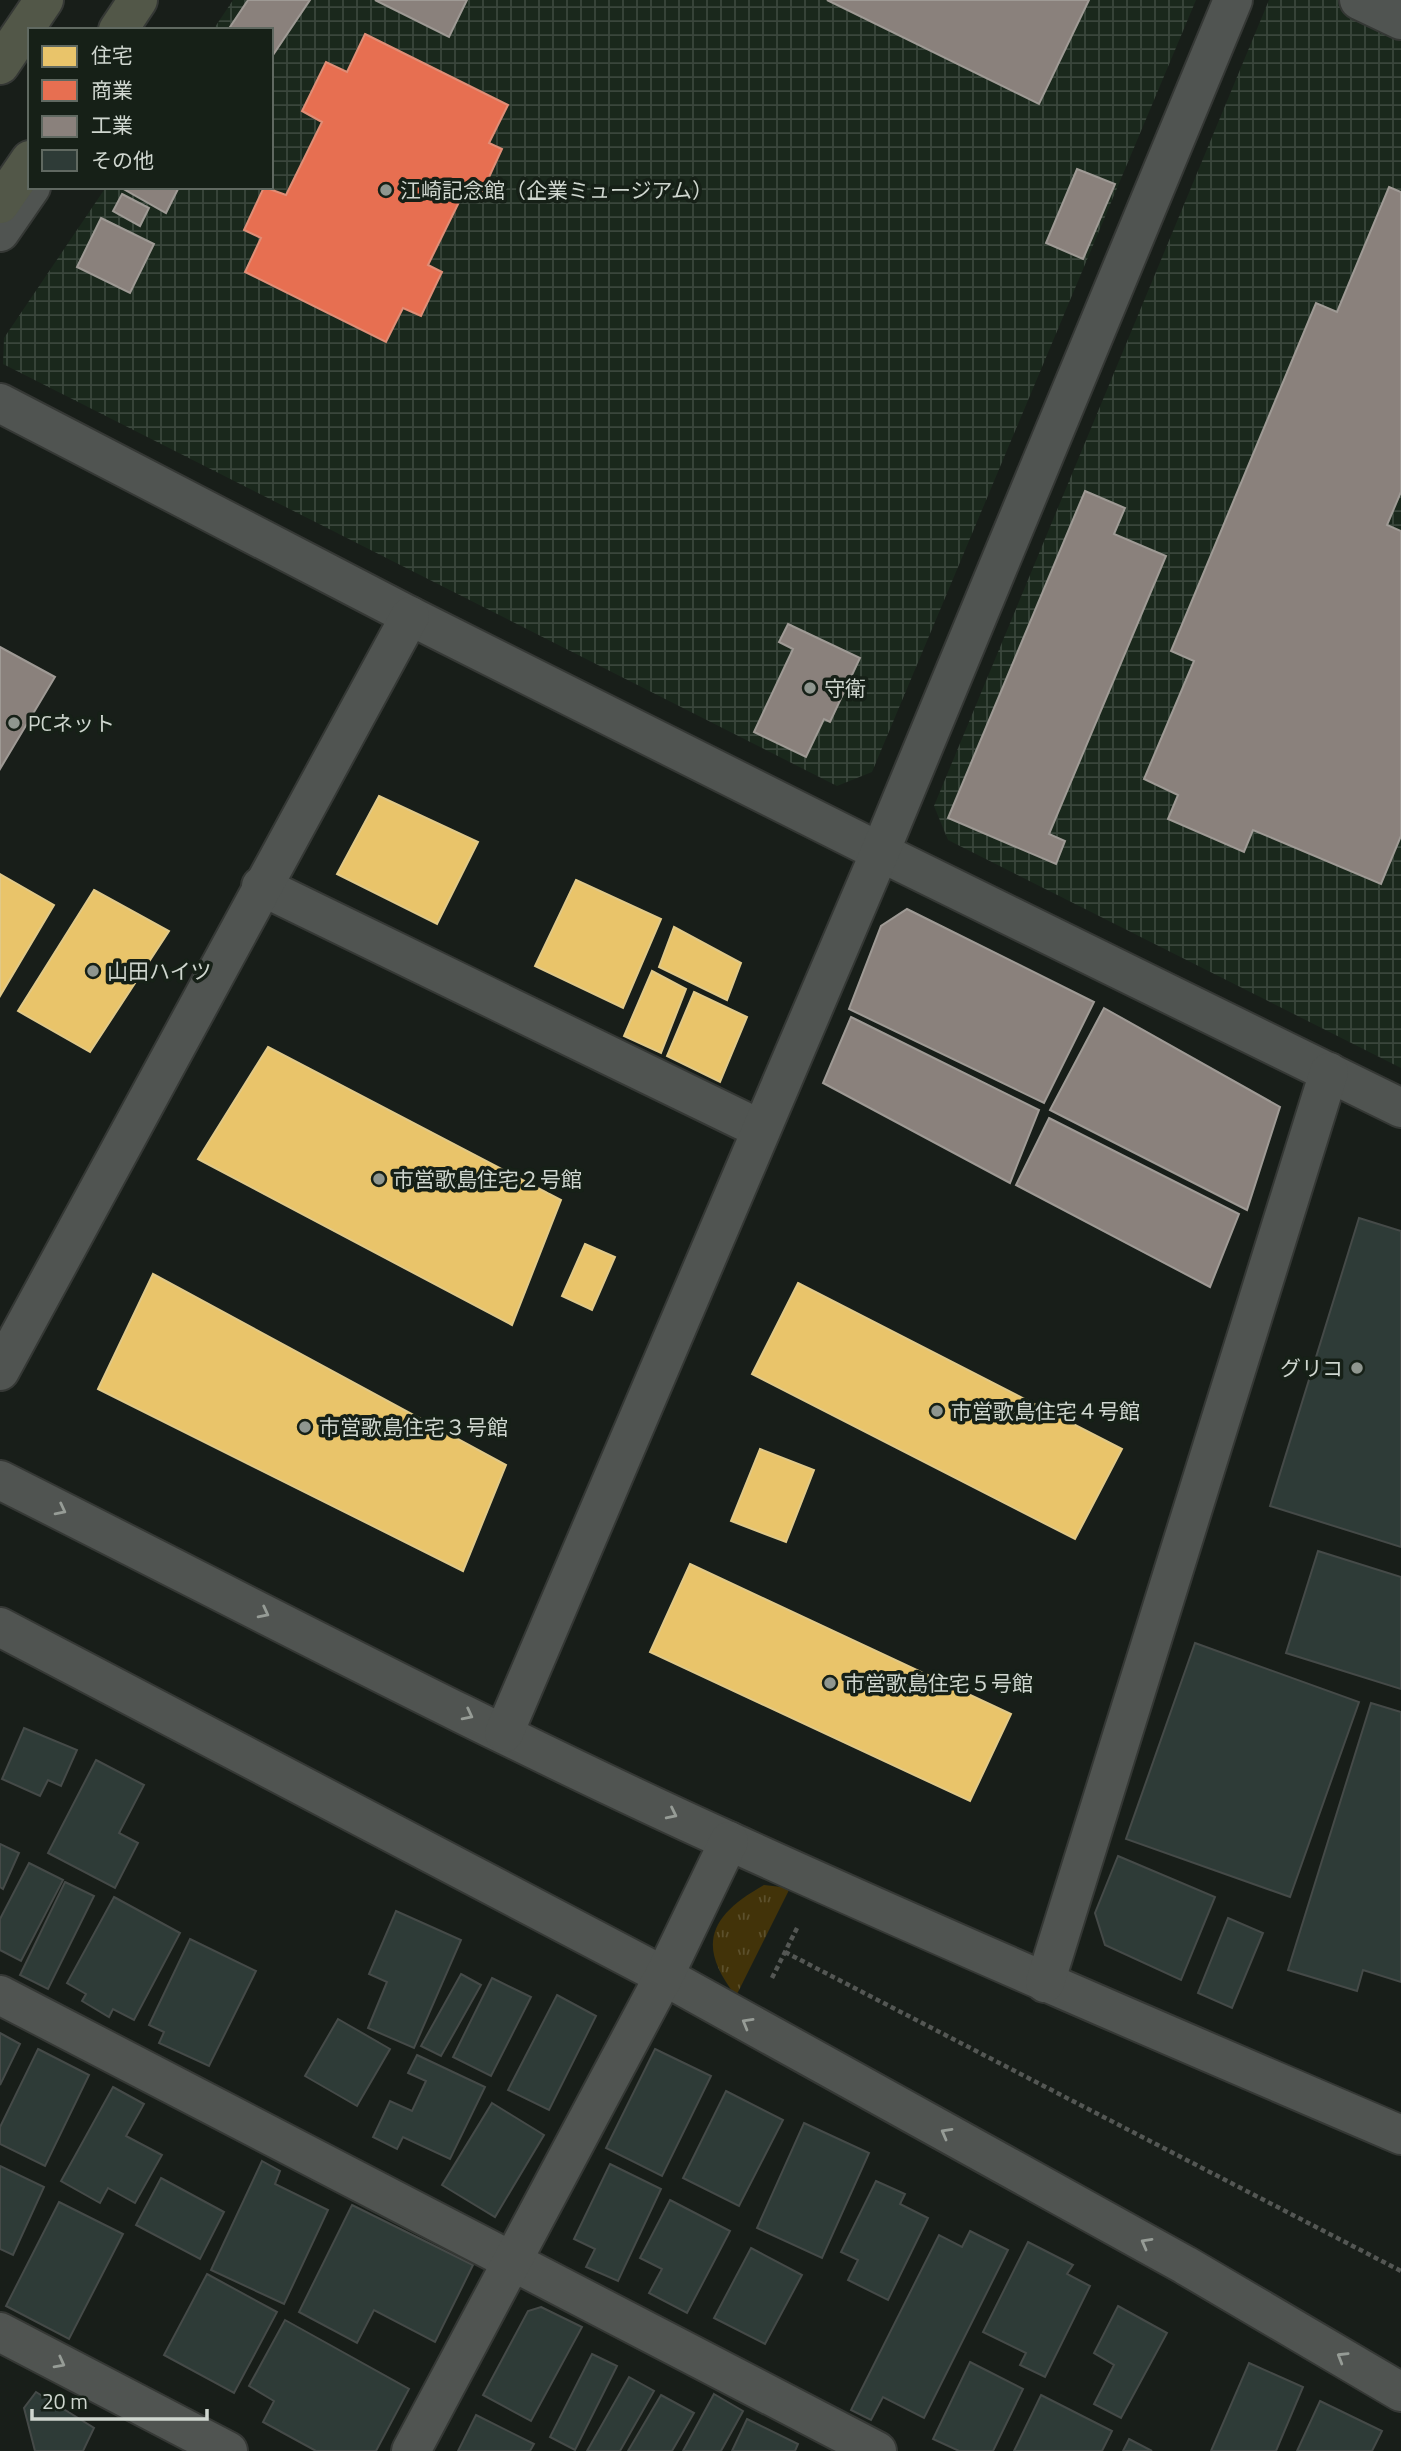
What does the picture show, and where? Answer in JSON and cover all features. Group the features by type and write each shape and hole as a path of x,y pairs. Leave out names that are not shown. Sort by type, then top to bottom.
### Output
{"highway":[{"path":"0,65 44,0"},
{"path":"119,28 138,0"},
{"path":"0,204 28,163"}],"street":[{"path":"139,28 158,0"},
{"path":"504,1733 880,852 1233,0"},
{"path":"1359,0 1401,20"},
{"path":"0,232 30,189"},
{"path":"0,402 410,616 880,852 1401,1108"},
{"path":"0,1371 410,616"},
{"path":"261,886 760,1129"},
{"path":"1045,1983 1329,1072"},
{"path":"0,1480 504,1733 729,1841 1045,1983 1401,2135"},
{"path":"0,1627 664,1976 1185,2264 1401,2392"},
{"path":"411,2451 664,1976 729,1841"},
{"path":"0,1995 877,2451"},
{"path":"0,2332 228,2451"}],"path":[{"path":"769,1983 821,1882"},
{"path":"785,1952 1401,2271"}],"shaded area":[{"path":"233,0 1196,0 872,772 837,786 3,364 4,338 105,189 273,189 273,28 214,28"},
{"path":"1269,0 1401,0 1401,1068 948,840 934,806"}],"green space":[{"path":"764,1885 790,1888 736,1996 723,1978 716,1961 713,1946 715,1932 732,1908"}],"building: 住宅":[{"path":"379,796 478,842 437,924 337,874"},
{"path":"0,874 54,905 0,996"},
{"path":"576,880 661,919 623,1008 535,966"},
{"name":"山田ハイツ","path":"94,890 169,931 90,1052 18,1011"},
{"path":"674,927 741,963 727,1000 659,967"},
{"path":"652,971 686,989 661,1053 624,1036"},
{"path":"694,992 747,1017 720,1082 667,1056"},
{"name":"市営歌島住宅２号館","path":"268,1047 561,1200 512,1325 198,1159"},
{"path":"585,1244 615,1257 592,1310 562,1296"},
{"name":"市営歌島住宅３号館","path":"153,1274 506,1465 463,1571 98,1389"},
{"name":"市営歌島住宅４号館","path":"798,1283 1122,1449 1075,1539 752,1374"},
{"path":"760,1449 814,1470 786,1542 731,1521"},
{"name":"市営歌島住宅５号館","path":"690,1564 1011,1714 970,1801 650,1652"}],"building: 商業":[{"name":"江崎記念館（企業ミュージアム）","path":"365,34 508,105 489,143 502,149 479,199 464,192 428,265 442,272 421,316 403,308 386,342 245,272 261,238 244,230 263,189 286,195 322,122 302,111 326,62 347,72"}],"building: 工業":[{"path":"248,0 310,0 273,55 273,28 229,28"},
{"path":"375,0 467,0 449,37"},
{"path":"827,0 1089,0 1039,104"},
{"path":"1077,169 1115,184 1083,259 1046,243"},
{"path":"1389,187 1401,192 1401,492 1387,525 1401,531 1401,836 1381,884 1253,830 1244,852 1168,819 1178,795 1144,779 1194,661 1171,651 1316,303 1337,312"},
{"path":"124,189 178,189 166,213"},
{"path":"122,194 149,208 140,226 113,211"},
{"path":"101,218 154,244 130,293 77,267"},
{"path":"1085,491 1125,508 1114,534 1166,556 1049,834 1065,841 1056,864 948,818"},
{"name":"守衛","path":"788,624 860,658 830,722 824,719 806,757 754,732 793,649 779,642"},
{"name":"PCネット","path":"0,647 55,677 0,769"},
{"path":"907,909 1094,1002 1044,1103 849,1009 881,926"},
{"path":"1104,1008 1280,1107 1247,1210 1050,1110"},
{"path":"851,1017 1039,1110 1010,1183 823,1083"},
{"path":"1049,1118 1239,1214 1210,1287 1016,1185"}],"building: その他":[{"name":"グリコ","path":"1359,1218 1401,1231 1401,1547 1270,1506"},
{"path":"1318,1551 1401,1577 1401,1689 1286,1653"},
{"path":"1195,1643 1359,1702 1290,1897 1126,1839"},
{"path":"1371,1703 1401,1712 1401,1982 1363,1970 1357,1991 1288,1970"},
{"path":"24,1728 77,1750 61,1786 48,1780 40,1796 2,1779"},
{"path":"96,1760 144,1785 119,1833 138,1843 115,1888 48,1853"},
{"path":"0,1844 19,1853 3,1889 0,1887"},
{"path":"1118,1856 1215,1897 1181,1980 1105,1945 1095,1913"},
{"path":"29,1863 63,1880 21,1961 0,1950 0,1919"},
{"path":"65,1882 94,1896 48,1989 20,1975"},
{"path":"114,1897 180,1933 134,2020 113,2009 109,2017 82,2001 86,1994 67,1983"},
{"path":"396,1911 461,1940 414,2048 368,2028 387,1982 369,1974"},
{"path":"1228,1918 1263,1933 1232,2008 1198,1993"},
{"path":"190,1939 256,1971 209,2066 159,2043 164,2032 149,2025"},
{"path":"461,1974 481,1985 441,2056 421,2046"},
{"path":"492,1978 531,1997 491,2076 453,2057"},
{"path":"557,1995 596,2016 549,2110 508,2090"},
{"path":"338,2019 390,2049 357,2106 305,2076"},
{"path":"0,2033 20,2044 0,2085"},
{"path":"38,2049 89,2075 45,2166 0,2144 0,2127"},
{"path":"655,2049 711,2076 662,2176 606,2148"},
{"path":"417,2055 485,2087 450,2159 403,2137 397,2149 373,2137 390,2101 412,2111 426,2081 408,2073"},
{"path":"113,2087 144,2104 126,2136 162,2155 135,2203 108,2188 100,2203 61,2181"},
{"path":"726,2091 783,2120 739,2206 683,2178"},
{"path":"492,2103 544,2135 495,2217 442,2185"},
{"path":"804,2123 869,2153 822,2258 757,2228"},
{"path":"262,2161 280,2171 275,2184 328,2210 284,2304 211,2270"},
{"path":"610,2164 661,2189 618,2281 586,2267 595,2249 574,2239"},
{"path":"0,2166 44,2187 13,2255 0,2249"},
{"path":"161,2178 224,2212 200,2259 136,2225"},
{"path":"876,2181 905,2194 900,2204 928,2218 888,2300 848,2280 858,2260 841,2252"},
{"path":"670,2200 730,2231 687,2313 649,2293 662,2269 640,2258"},
{"path":"59,2202 123,2234 69,2339 6,2306"},
{"path":"352,2205 473,2265 435,2342 374,2310 357,2343 299,2312"},
{"path":"970,2231 1008,2250 924,2418 883,2397 871,2420 851,2410 939,2235 962,2247"},
{"path":"1028,2242 1073,2265 1067,2274 1090,2286 1045,2377 1020,2365 1026,2353 983,2332"},
{"path":"751,2248 802,2275 765,2344 714,2318"},
{"path":"207,2274 277,2312 234,2393 164,2355"},
{"path":"1118,2306 1167,2333 1121,2418 1094,2404 1114,2365 1094,2353"},
{"path":"541,2307 582,2327 531,2421 483,2395 528,2311"},
{"path":"285,2320 409,2389 376,2451 316,2451 263,2422 274,2401 249,2386"},
{"path":"592,2354 617,2366 575,2450 550,2437"},
{"path":"970,2362 1023,2389 993,2451 959,2451 933,2439"},
{"path":"1249,2363 1303,2387 1276,2451 1211,2451"},
{"path":"629,2377 654,2391 620,2451 587,2451"},
{"path":"36,2392 94,2428 83,2451 35,2451 24,2408"},
{"path":"714,2394 743,2411 721,2451 683,2451"},
{"path":"661,2395 694,2413 672,2451 628,2451"},
{"path":"1041,2395 1112,2431 1102,2451 1014,2451"},
{"path":"1320,2401 1382,2431 1372,2451 1297,2451"},
{"path":"476,2415 534,2444 530,2451 458,2451"},
{"path":"747,2419 798,2444 795,2451 732,2451"},
{"path":"1129,2439 1152,2451 1123,2451"}],"place":[{"name":"江崎記念館（企業ミュージアム）","path":"386,190"},
{"name":"守衛","path":"810,688"},
{"name":"PCネット","path":"14,723"},
{"name":"山田ハイツ","path":"93,971"},
{"name":"市営歌島住宅２号館","path":"379,1179"},
{"name":"グリコ","path":"1357,1368"},
{"name":"市営歌島住宅４号館","path":"937,1411"},
{"name":"市営歌島住宅３号館","path":"305,1427"},
{"name":"市営歌島住宅５号館","path":"830,1683"}]}
